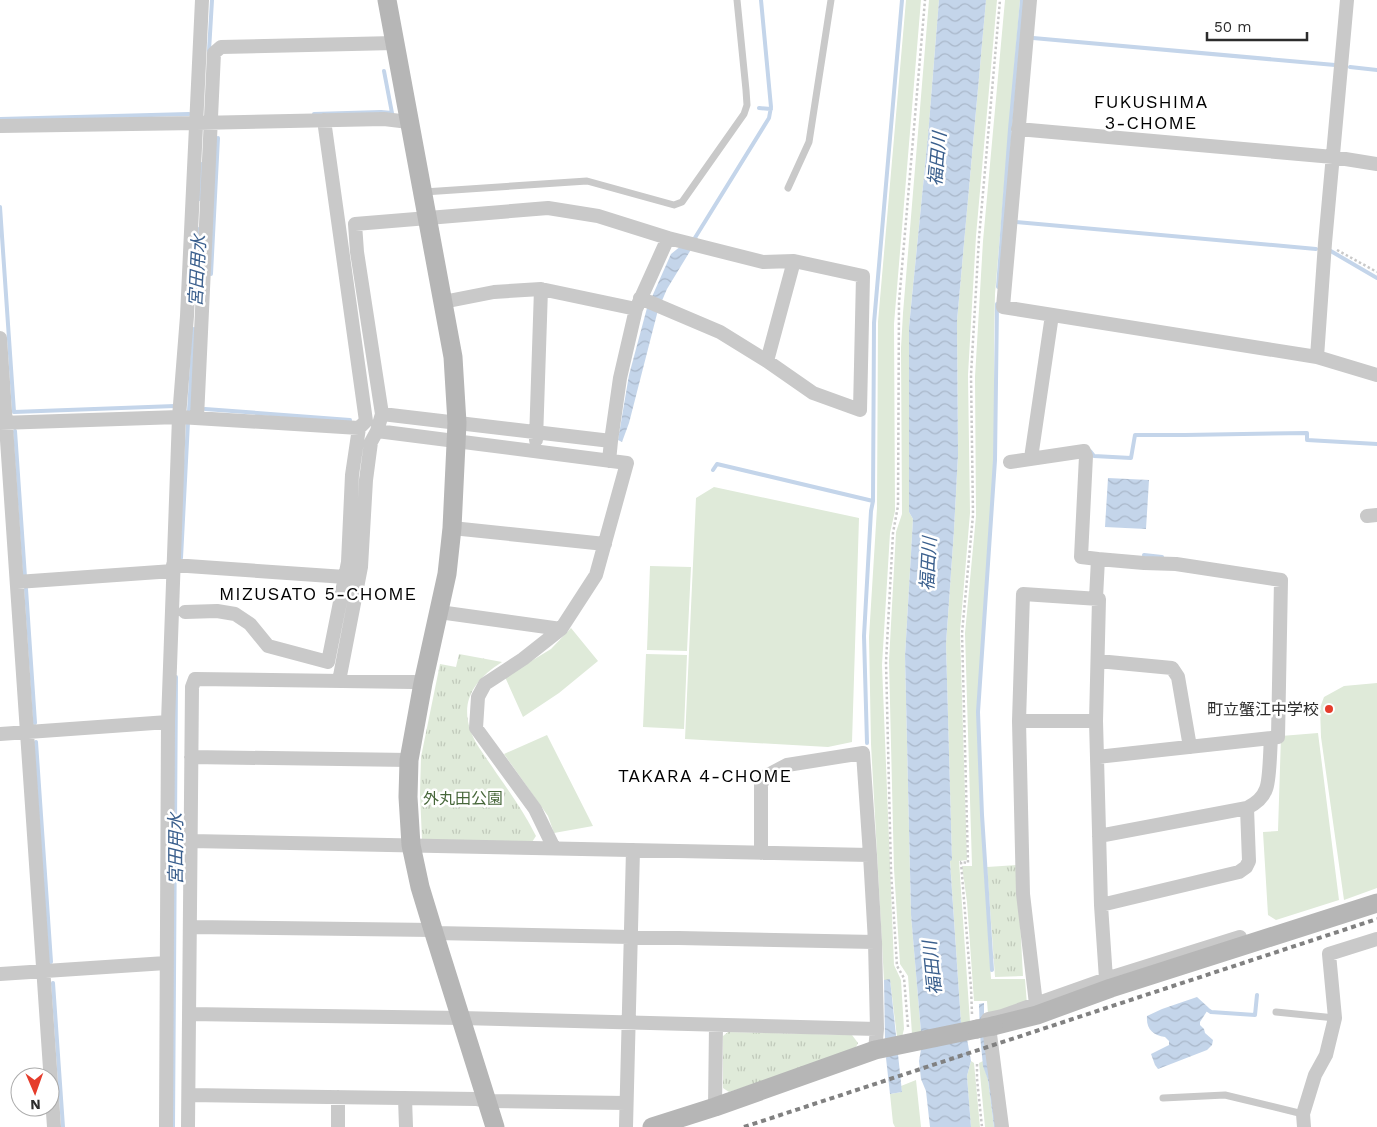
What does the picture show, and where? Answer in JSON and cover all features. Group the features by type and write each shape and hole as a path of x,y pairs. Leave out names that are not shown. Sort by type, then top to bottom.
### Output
{"street":[{"path":"166,1127 168,722 179,416 187,316 202,0"},
{"path":"387,0 453,357 457,432 452,528 446,574 409,760 408,797 411,845 420,887 433,931 495,1127"},
{"path":"1030,0 1003,307 1317,357 1377,375"},
{"path":"1317,357 1347,0"},
{"path":"197,418 214,53 221,47 395,43"},
{"path":"0,126 196,124 384,118 409,122"},
{"path":"185,612 217,611 235,614 250,624 268,646 328,662 348,562 352,475 359,428 366,421 324,120"},
{"path":"1018,129 1334,157 1377,164"},
{"path":"339,681 361,567 366,480 371,442 377,431 382,414 355,224 548,208 598,216 671,239 763,262 794,261 863,276 860,410 813,393 767,361 720,332 670,311 641,303 541,289 494,292 443,302"},
{"path":"609,461 610,441 620,378 641,303 671,239"},
{"path":"767,361 794,261"},
{"path":"535,451 541,289"},
{"path":"1031,458 1052,315"},
{"path":"0,338 3,423 17,582 54,1127"},
{"path":"382,414 535,451 627,463 596,575 561,629 523,659 485,684 478,697 476,728 535,809 554,848"},
{"path":"3,423 179,416 359,428"},
{"path":"377,431 537,433 610,441"},
{"path":"1010,462 1084,451 1086,456 1081,557 1176,564 1281,580 1278,737 1097,757"},
{"path":"452,528 605,544"},
{"path":"1096,598 1098,559"},
{"path":"17,582 173,568 345,577"},
{"path":"1036,1004 1023,894 1019,721 1023,594 1099,598 1096,721 1101,905 1106,979"},
{"path":"439,612 561,629"},
{"path":"1098,661 1172,668 1178,677 1190,747"},
{"path":"188,1127 192,687 195,679 423,683"},
{"path":"1019,721 1096,721"},
{"path":"0,734 168,722"},
{"path":"1099,836 1247,808 1261,798 1267,788 1271,738"},
{"path":"761,853 761,785 764,777 787,766 863,753 875,942 877,1029 892,1047"},
{"path":"191,758 409,760"},
{"path":"1101,905 1239,872 1246,867 1249,861 1247,808"},
{"path":"190,841 870,855"},
{"path":"626,1127 633,850"},
{"path":"652,1127 892,1047 1037,1016 1111,988 1377,902"},
{"path":"190,927 875,942"},
{"path":"1002,1127 988,1019 1255,932 1259,941"},
{"path":"1303,1121 1315,1075 1326,1055 1335,1018 1329,954 1377,939"},
{"path":"0,974 166,962"},
{"path":"189,1014 460,1018 877,1029"},
{"path":"715,1107 716,1025"},
{"path":"189,1095 626,1103"},
{"path":"338,1097 338,1127"},
{"path":"405,1098 406,1127"}],"lane":[{"path":"423,192 587,181 674,205 682,202 744,114 747,105 737,0"},
{"path":"788,188 809,142 831,0"},
{"path":"1276,1012 1335,1018"},
{"path":"1163,1098 1225,1095 1303,1121"}],"path":[{"path":"892,1047 908,1030 904,978 898,966 891,871 886,662 894,533 898,506 899,302 925,0"},
{"path":"981,1028 971,988 961,862 968,863 962,633 973,515 971,375 978,258 1000,0"},
{"path":"1325,244 1377,272"},
{"path":"977,1064 982,1127"}],"green space":[{"path":"906,0 921,0 894,324 895,511 890,533 882,665 894,965 901,980 904,1029 902,1037 897,1037 890,980 884,980 871,744 869,637 877,508 878,322"},
{"path":"929,0 939,0 909,327 909,512 913,519 905,656 911,915 921,1032 912,1034 908,976 900,964 894,869 889,661 896,532 902,514 901,348 903,313"},
{"path":"986,0 997,0 976,236 968,375 970,513 960,632 967,860 959,861 970,1022 961,1023 950,860 952,860 946,644 958,455 957,321"},
{"path":"1005,0 1020,0 995,294 994,464 977,713 991,979 1025,979 1027,1005 988,1014 987,1001 974,1001 967,902 962,866 972,866 965,633 976,516 975,377 983,241"},
{"path":"714,487 859,518 852,742 828,747 685,739 696,498"},
{"path":"650,566 691,567 687,651 647,650"},
{"path":"571,628 598,661 559,693 523,717 505,677 551,649"},
{"name":"外丸田公園","path":"459,654 502,662 481,679 474,688 469,698 468,720 471,733 478,746 518,804 532,828 536,836 532,842 422,840 421,757 440,664 456,667"},
{"path":"646,654 687,655 684,729 643,727"},
{"path":"1377,683 1377,888 1344,900 1321,737 1320,708 1324,697 1344,686"},
{"path":"1318,733 1339,900 1276,920 1268,915 1263,832 1278,831 1281,736"},
{"path":"547,735 593,826 554,833 548,816 504,754"},
{"path":"1017,865 1023,976 995,977 987,867"},
{"path":"728,1032 852,1035 858,1043 854,1051 729,1092 723,1088 723,1036"},
{"path":"971,1061 974,1063 980,1127 971,1127 967,1076"},
{"path":"983,1061 988,1080 994,1127 985,1127 979,1063"},
{"path":"916,1080 921,1127 895,1127 890,1094 902,1092 901,1086"}],"water":[{"name":"福田川","path":"939,0 986,0 957,321 958,455 946,644 952,860 950,861 961,1023 967,1039 971,1061 967,1076 971,1127 930,1127 926,1091 921,1079 919,1061 922,1044 911,915 905,656 913,519 909,512 909,327"},
{"path":"692,237 698,238 667,289 658,310 629,423 622,442 618,440 629,375 647,308 671,254"},
{"path":"1108,478 1149,480 1146,529 1105,527"},
{"path":"890,979 902,1092 890,1094 886,1058 888,1053 885,1040 884,980"},
{"path":"1197,997 1209,1008 1200,1025 1213,1040 1212,1045 1207,1050 1158,1069 1151,1054 1169,1045 1169,1041 1165,1037 1151,1031 1147,1016"},
{"path":"984,1003 984,1020 997,1127 994,1127 988,1080 983,1066 979,1004"}],"waterway":[{"name":"宮田用水","path":"209,51 212,0"},
{"path":"693,241 769,118 771,107 761,0"},
{"path":"867,743 864,636 873,501 874,323 902,0"},
{"path":"998,287 1022,0"},
{"path":"1033,38 1335,65"},
{"path":"1350,67 1377,70"},
{"path":"314,114 392,113 384,71"},
{"path":"759,108 771,109"},
{"path":"0,119 189,114"},
{"path":"211,274 218,138"},
{"name":"宮田用水","path":"199,199 202,164"},
{"path":"0,207 14,412 175,406"},
{"path":"1016,222 1316,249"},
{"name":"宮田用水","path":"197,272 198,229"},
{"path":"1329,250 1377,278"},
{"path":"992,970 982,815 978,712 995,460 997,304"},
{"name":"宮田用水","path":"189,411 194,329"},
{"path":"205,409 350,420"},
{"name":"宮田用水","path":"181,558 188,422"},
{"path":"15,431 25,577"},
{"path":"1090,451 1094,456 1131,458 1135,435 1307,433 1307,440 1377,444"},
{"path":"713,470 717,464 873,501"},
{"path":"1144,555 1162,557"},
{"path":"26,589 35,723"},
{"name":"宮田用水","path":"173,1127 176,677"},
{"path":"36,742 51,962"},
{"path":"53,983 63,1127"},
{"path":"1208,1010 1211,1012 1255,1015 1257,995"}],"railway":[{"path":"744,1127 1377,919"}],"place":[{"name":"町立蟹江中学校","path":"1329,709"}],"district":[{"name":"FUKUSHIMA 3-CHOME","path":"1151,111"},
{"name":"MIZUSATO 5-CHOME","path":"318,593"},
{"name":"TAKARA 4-CHOME","path":"705,775"}]}
